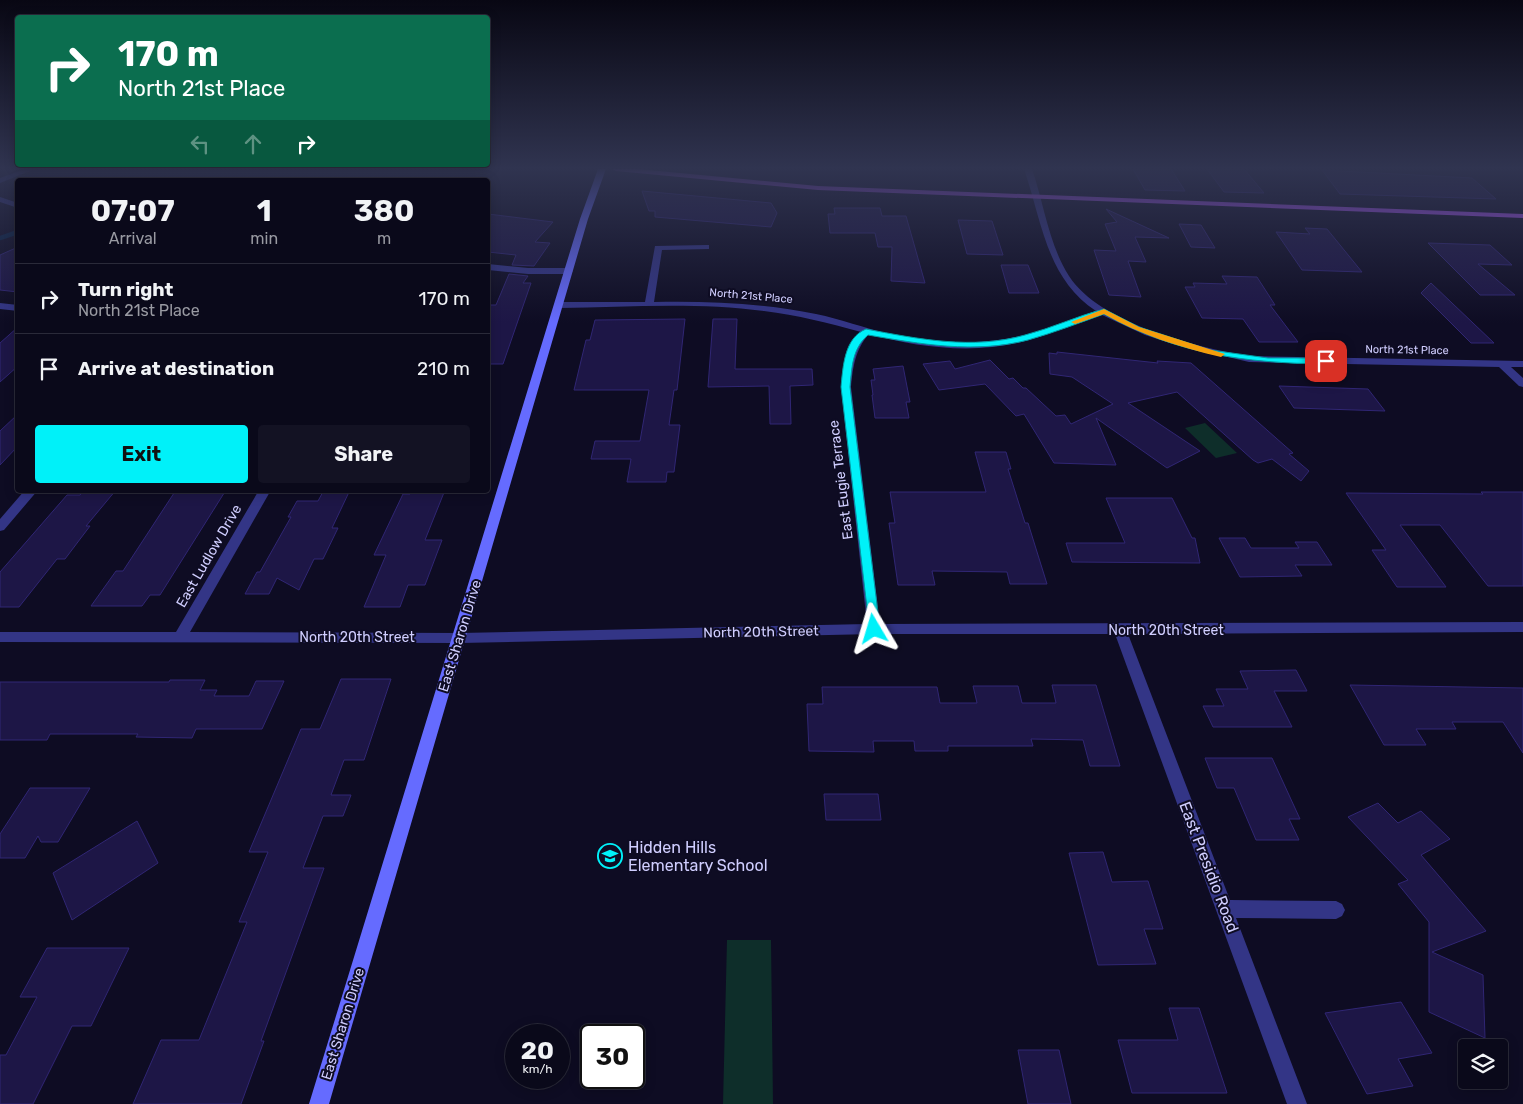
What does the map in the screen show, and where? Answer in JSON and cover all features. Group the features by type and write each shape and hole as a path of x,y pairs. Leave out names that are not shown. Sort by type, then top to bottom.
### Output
{"street":[{"name":"East Sharon Drive","path":"319,1104 585,221"},
{"path":"1045,221 1058,262 1066,279 1078,293 1104,311"},
{"path":"649,304 658,248 706,247"},
{"path":"490,267 528,271 569,271"},
{"name":"North 21st Place","path":"559,305 740,305 777,309 816,317 866,332 934,344 997,343 1026,338 1104,311 1136,328 1178,344 1238,357 1268,360 1523,364"},
{"path":"0,315 9,307"},
{"name":"East Eugie Terrace","path":"866,332 856,341 848,358 846,387 874,629"},
{"path":"1501,364 1523,384"},
{"path":"0,527 29,493"},
{"name":"East Ludlow Drive","path":"180,636 263,493"},
{"name":"North 20th Street","path":"0,637 460,638 874,629 1120,630 1523,627"},
{"name":"East Presidio Road","path":"1120,630 1297,1104"},
{"path":"1224,909 1336,910"}],"green space":[{"path":"1205,423 1237,453 1216,458 1185,428"},
{"path":"727,940 771,940 773,1104 723,1104"}],"building":[{"path":"490,221 553,222 535,242 550,243 534,266 512,265 516,255 490,252"},
{"path":"696,221 774,221 771,227"},
{"path":"829,221 907,221 925,283 891,281 892,247 878,247 875,233 830,233"},
{"path":"958,221 992,221 1003,255 967,254"},
{"path":"1116,221 1131,221 1169,238 1135,237 1146,262 1128,261 1141,297 1109,295 1094,250 1116,251 1105,224 1117,222"},
{"path":"1179,224 1201,225 1215,248 1191,247"},
{"path":"1305,228 1327,229 1362,272 1302,270 1276,232 1310,234"},
{"path":"1428,243 1490,245 1512,265 1478,264 1515,295 1480,295"},
{"path":"15,248 15,292 0,290 0,255"},
{"path":"1001,265 1028,265 1039,293 1009,293"},
{"path":"509,274 528,276 523,283 531,283 503,364 490,364 490,305 496,305"},
{"path":"1222,276 1257,277 1275,305 1270,305 1298,342 1259,342 1243,319 1202,318 1185,287 1195,287 1193,283 1227,284"},
{"path":"1431,283 1494,343 1471,343 1421,293"},
{"path":"685,319 677,390 674,390 669,425 680,425 674,472 667,472 666,482 627,482 631,459 591,459 595,441 640,441 649,390 574,390 586,340 590,340 595,320"},
{"path":"713,319 737,319 735,369 812,369 813,385 790,386 791,424 770,424 769,386 708,387"},
{"path":"15,330 15,369 0,382 0,343"},
{"path":"1057,352 1158,363 1157,361 1191,363 1293,453 1289,454 1309,471 1301,481 1272,459 1258,463 1177,392 1128,403 1200,451 1167,468 1096,418 1116,465 1054,463 1024,414 1016,416 985,384 939,390 923,364 950,361 955,369 990,360 1009,379 1013,378 1023,388 1026,388 1056,416 1065,415 1071,424 1113,404 1072,377 1050,374 1049,353 1057,354"},
{"path":"903,366 910,402 906,402 909,418 875,418 871,380 875,380 873,369"},
{"path":"1279,386 1368,389 1385,411 1294,408"},
{"path":"15,417 15,449 0,465 0,431"},
{"path":"975,452 1006,452 1011,469 1008,469 1025,523 1028,523 1047,584 1010,584 1007,572 932,571 935,585 898,585 889,523 895,523 890,492 986,492"},
{"path":"1481,492 1523,492 1523,586 1488,586 1440,525 1400,525 1446,587 1397,587 1372,550 1386,550 1346,493 1483,494"},
{"path":"82,493 114,493 86,526 90,526 65,559 57,559 19,607 0,607 0,572 67,495 80,495"},
{"path":"174,493 224,493 160,595 150,595 142,606 91,606 116,571 123,571"},
{"path":"322,493 349,493 332,528 338,528 323,559 314,559 299,590 277,578 269,594 245,594 257,572 260,572 291,517 288,517 297,501 318,501"},
{"path":"444,493 425,540 442,540 425,585 408,585 400,607 364,607 386,555 374,555 403,494"},
{"path":"1106,498 1172,498 1192,538 1195,538 1200,563 1072,562 1066,543 1125,543"},
{"path":"1219,538 1245,538 1251,548 1299,548 1295,542 1317,542 1332,565 1295,565 1302,576 1240,577"},
{"path":"1296,670 1307,691 1274,691 1292,727 1213,727 1203,706 1224,706 1216,689 1248,689 1240,671"},
{"path":"341,679 391,679 364,760 344,760 331,795 351,795 343,816 323,816 303,868 324,868 261,1041 264,1041 241,1104 133,1104 161,1040 199,1040 247,922 239,922 268,852 249,852 301,729 320,729"},
{"path":"170,680 205,680 200,690 217,690 214,696 249,696 256,681 284,681 262,729 196,729 192,738 136,737 138,734 50,734 47,740 0,740 0,682 169,682"},
{"path":"1052,685 1096,685 1120,766 1090,766 1083,740 1031,739 1033,746 948,746 948,751 915,751 914,741 873,741 874,752 809,751 807,704 823,704 822,687 937,687 940,703 977,703 973,686 1018,686 1022,703 1056,703"},
{"path":"1350,685 1523,688 1523,753 1503,722 1452,722 1456,729 1416,729 1426,745 1384,745"},
{"path":"1205,758 1272,758 1300,819 1289,819 1299,840 1256,840 1234,788 1217,788"},
{"path":"30,788 90,788 58,842 41,842 38,836 25,858 0,858 0,834"},
{"path":"824,794 878,794 881,820 826,820"},
{"path":"1378,803 1398,823 1421,811 1450,839 1421,855 1486,931 1432,952 1483,975 1485,1038 1429,1012 1429,922 1398,884 1408,880 1348,817"},
{"path":"137,821 158,863 72,920 53,873"},
{"path":"1103,852 1112,882 1148,881 1163,929 1144,929 1156,964 1098,965 1069,853"},
{"path":"47,948 129,948 91,1026 72,1026 33,1104 0,1104 0,1055 6,1055 37,997 20,997"},
{"path":"1401,1002 1432,1053 1398,1059 1413,1086 1367,1094 1325,1013"},
{"path":"1169,1008 1199,1008 1227,1093 1132,1093 1118,1040 1178,1040"},
{"path":"1018,1050 1059,1050 1071,1104 1028,1104"}],"waterway":[{"path":"0,238 15,233"}],"slow traffic":[{"path":"1075,322 1104,311 1136,328 1178,344 1221,354"}],"place":[{"name":"Hidden Hills Elementary School","path":"610,856"}],"route":[{"path":"874,629 846,387 848,358 856,341 866,332 934,344 966,345 997,343 1026,338 1104,311 1136,328 1178,344 1209,352 1268,360 1326,361"}]}
